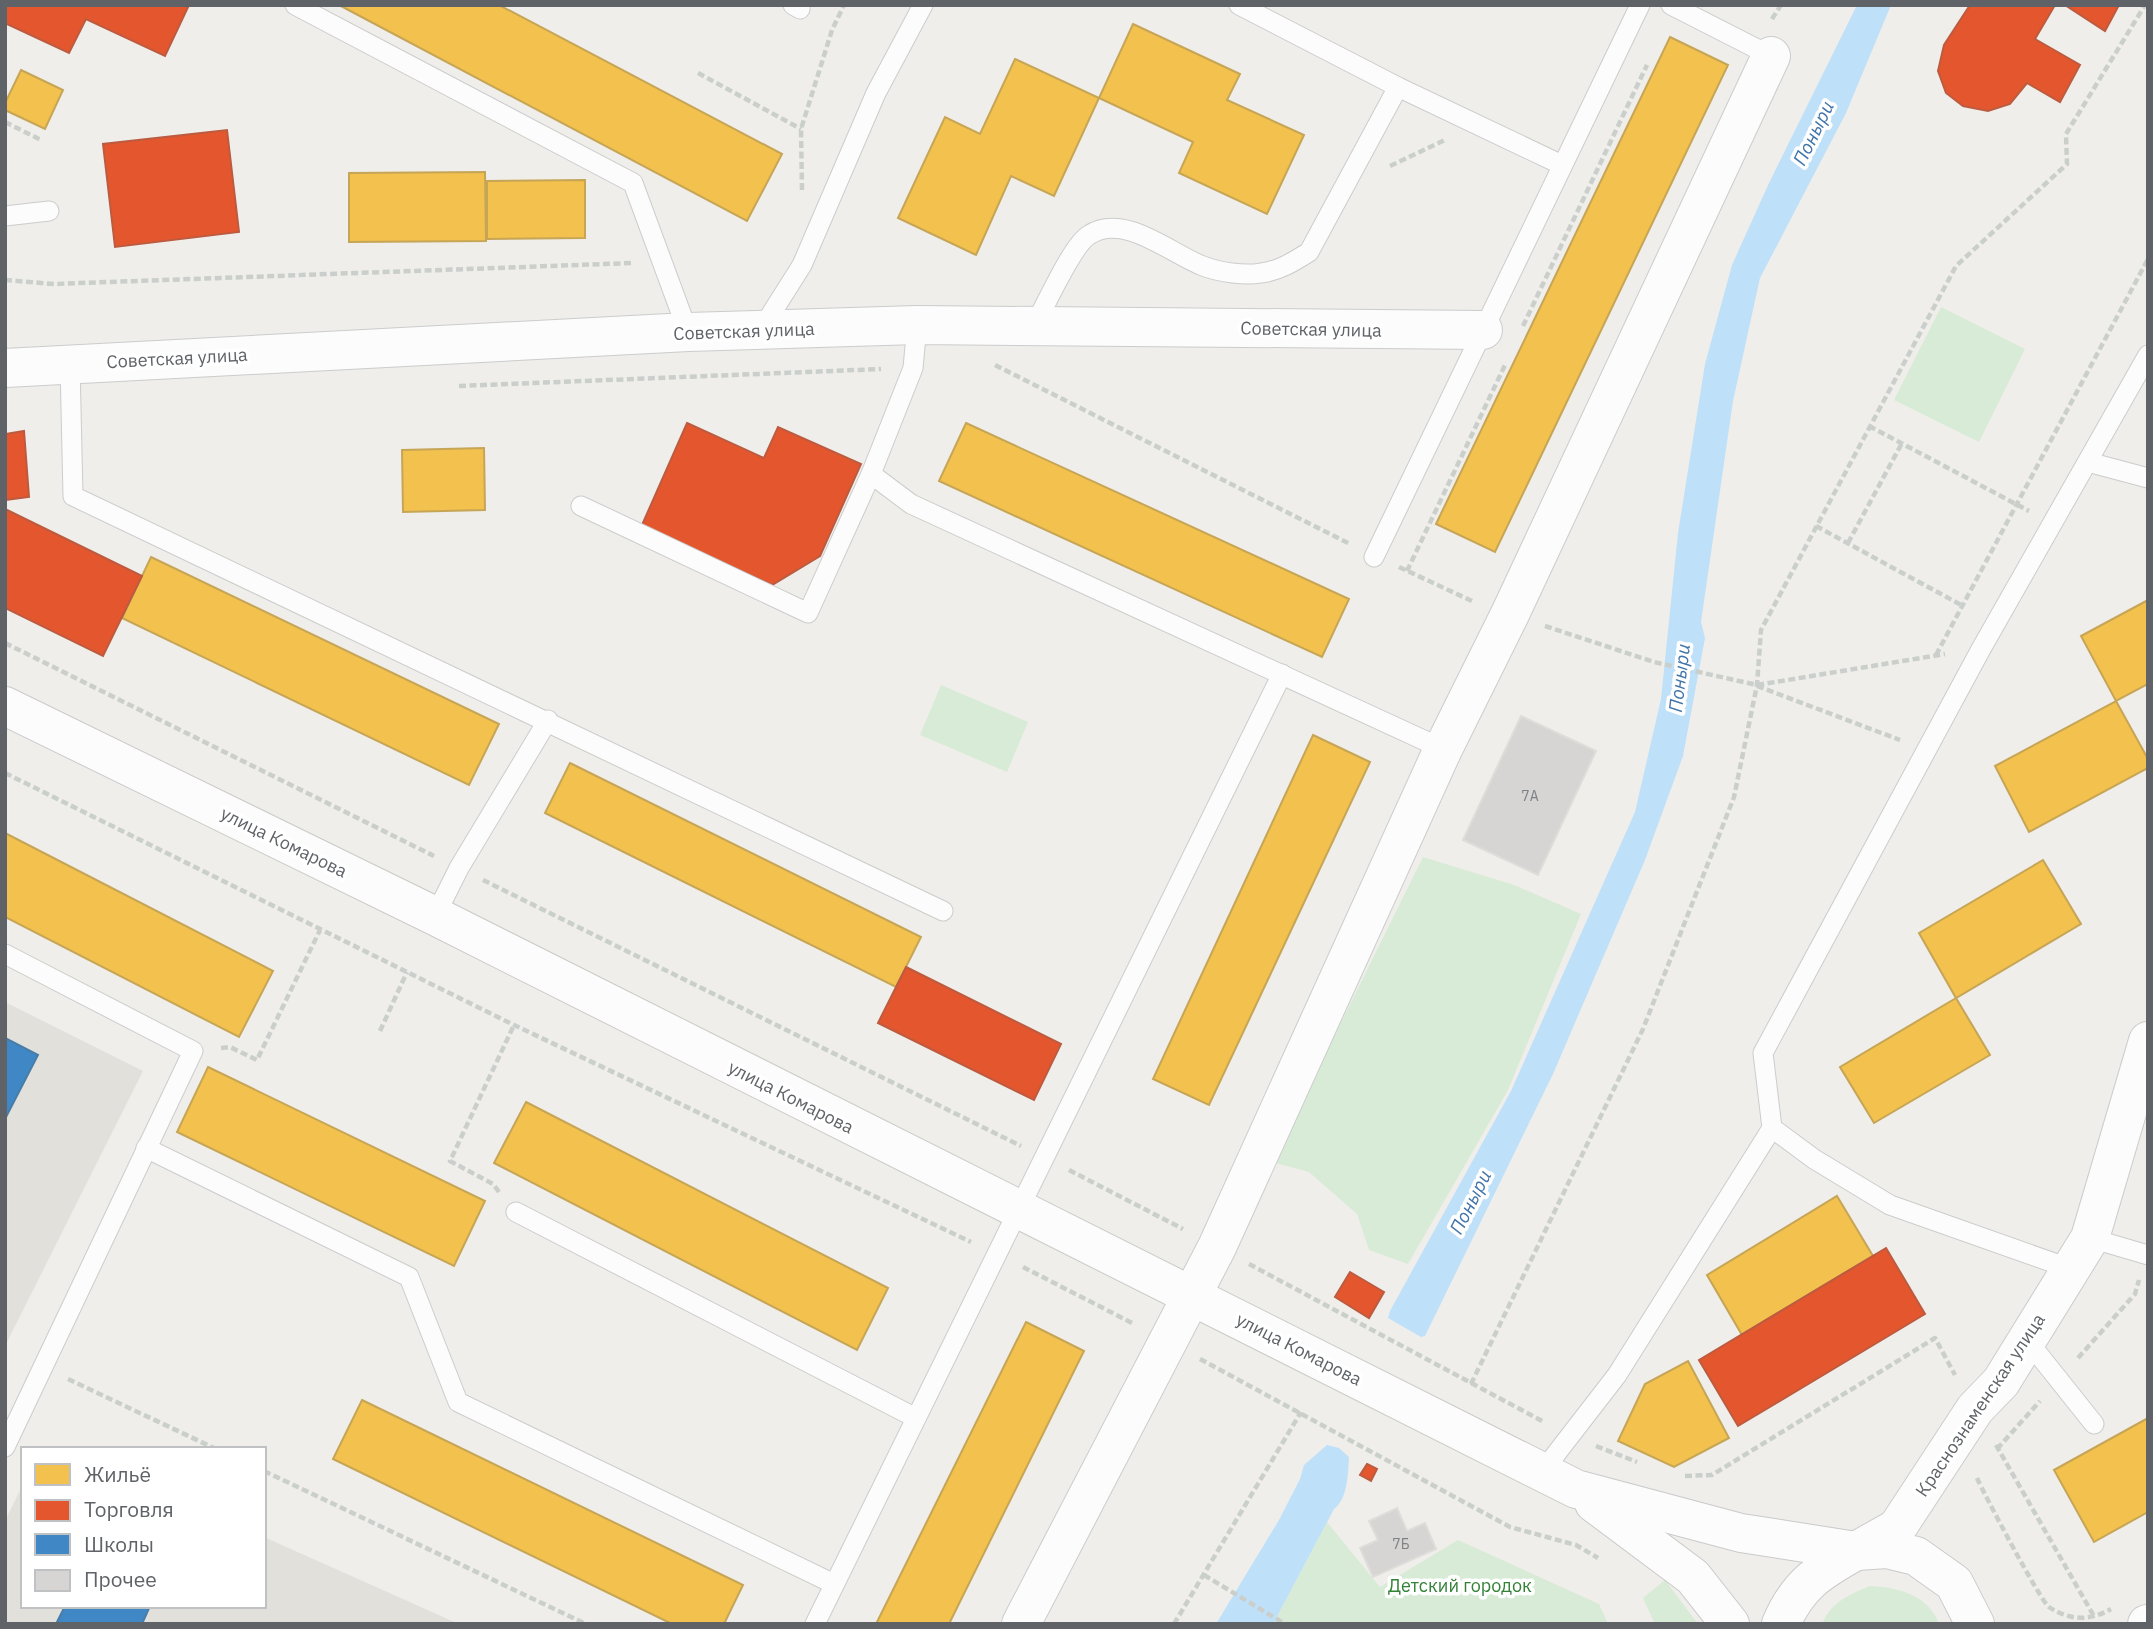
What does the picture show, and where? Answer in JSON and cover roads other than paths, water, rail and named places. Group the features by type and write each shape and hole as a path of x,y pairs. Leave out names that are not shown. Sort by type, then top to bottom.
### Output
{"street":[{"path":"1021,1624 1170,1343 1217,1247 1443,749 1510,614 1771,56"},
{"name":"Советская улица","path":"5,368 688,332 917,325 1501,332"},
{"name":"улица Комарова","path":"5,706 435,916 1017,1211 1192,1295 1576,1489"},
{"name":"Краснознаменская улица","path":"1781,1624 1791,1602 1815,1574 1897,1528 1975,1409 2001,1382 2081,1254 2148,1041"},
{"path":"1576,1489 1741,1533 1856,1551 1887,1549 1916,1556 1954,1583 2000,1624"},
{"path":"1576,1489 1693,1577 1730,1624"},
{"path":"1954,1583 1975,1624"}],"lane":[{"path":"295,5 633,183 688,332"},
{"path":"761,330 802,265 876,93 923,5"},
{"path":"1239,5 1398,88 1562,165"},
{"path":"1374,556 1501,332 1562,165 1640,5"},
{"path":"1671,5 1771,56"},
{"path":"1034,326 1074,254 1089,235 1112,229 1134,233 1204,267 1259,274 1284,268 1309,252 1352,178 1398,88"},
{"path":"5,216 49,211"},
{"path":"580,506 808,613 871,474 913,368 917,325"},
{"path":"1542,1472 1617,1375 1772,1128 1763,1053 1980,649 2054,524 2148,355"},
{"path":"69,363 74,496 548,720 943,911"},
{"path":"2088,462 2148,478"},
{"path":"871,474 911,504 1443,749"},
{"path":"815,1624 1282,674"},
{"path":"435,916 459,868 548,720"},
{"path":"5,954 192,1051 5,1447"},
{"path":"1772,1128 1814,1159 1890,1205 2081,1254 2148,1255"},
{"path":"146,1148 409,1277 458,1402 834,1584"},
{"path":"516,1212 916,1418"},
{"path":"2027,1340 2094,1424"}],"water":[{"name":"Поныри","path":"1857,5 1891,5 1846,113 1760,278 1733,401 1701,622 1705,638 1683,756 1645,860 1553,1074 1425,1336 1421,1337 1388,1318 1390,1311 1511,1091 1635,812 1661,699 1678,533 1705,364 1732,265 1769,183"},
{"path":"1327,1445 1339,1448 1349,1457 1345,1492 1273,1624 1216,1624 1279,1520 1300,1479 1304,1465"}],"park label":[{"name":"Детский городок","path":"1460,1585"}]}
